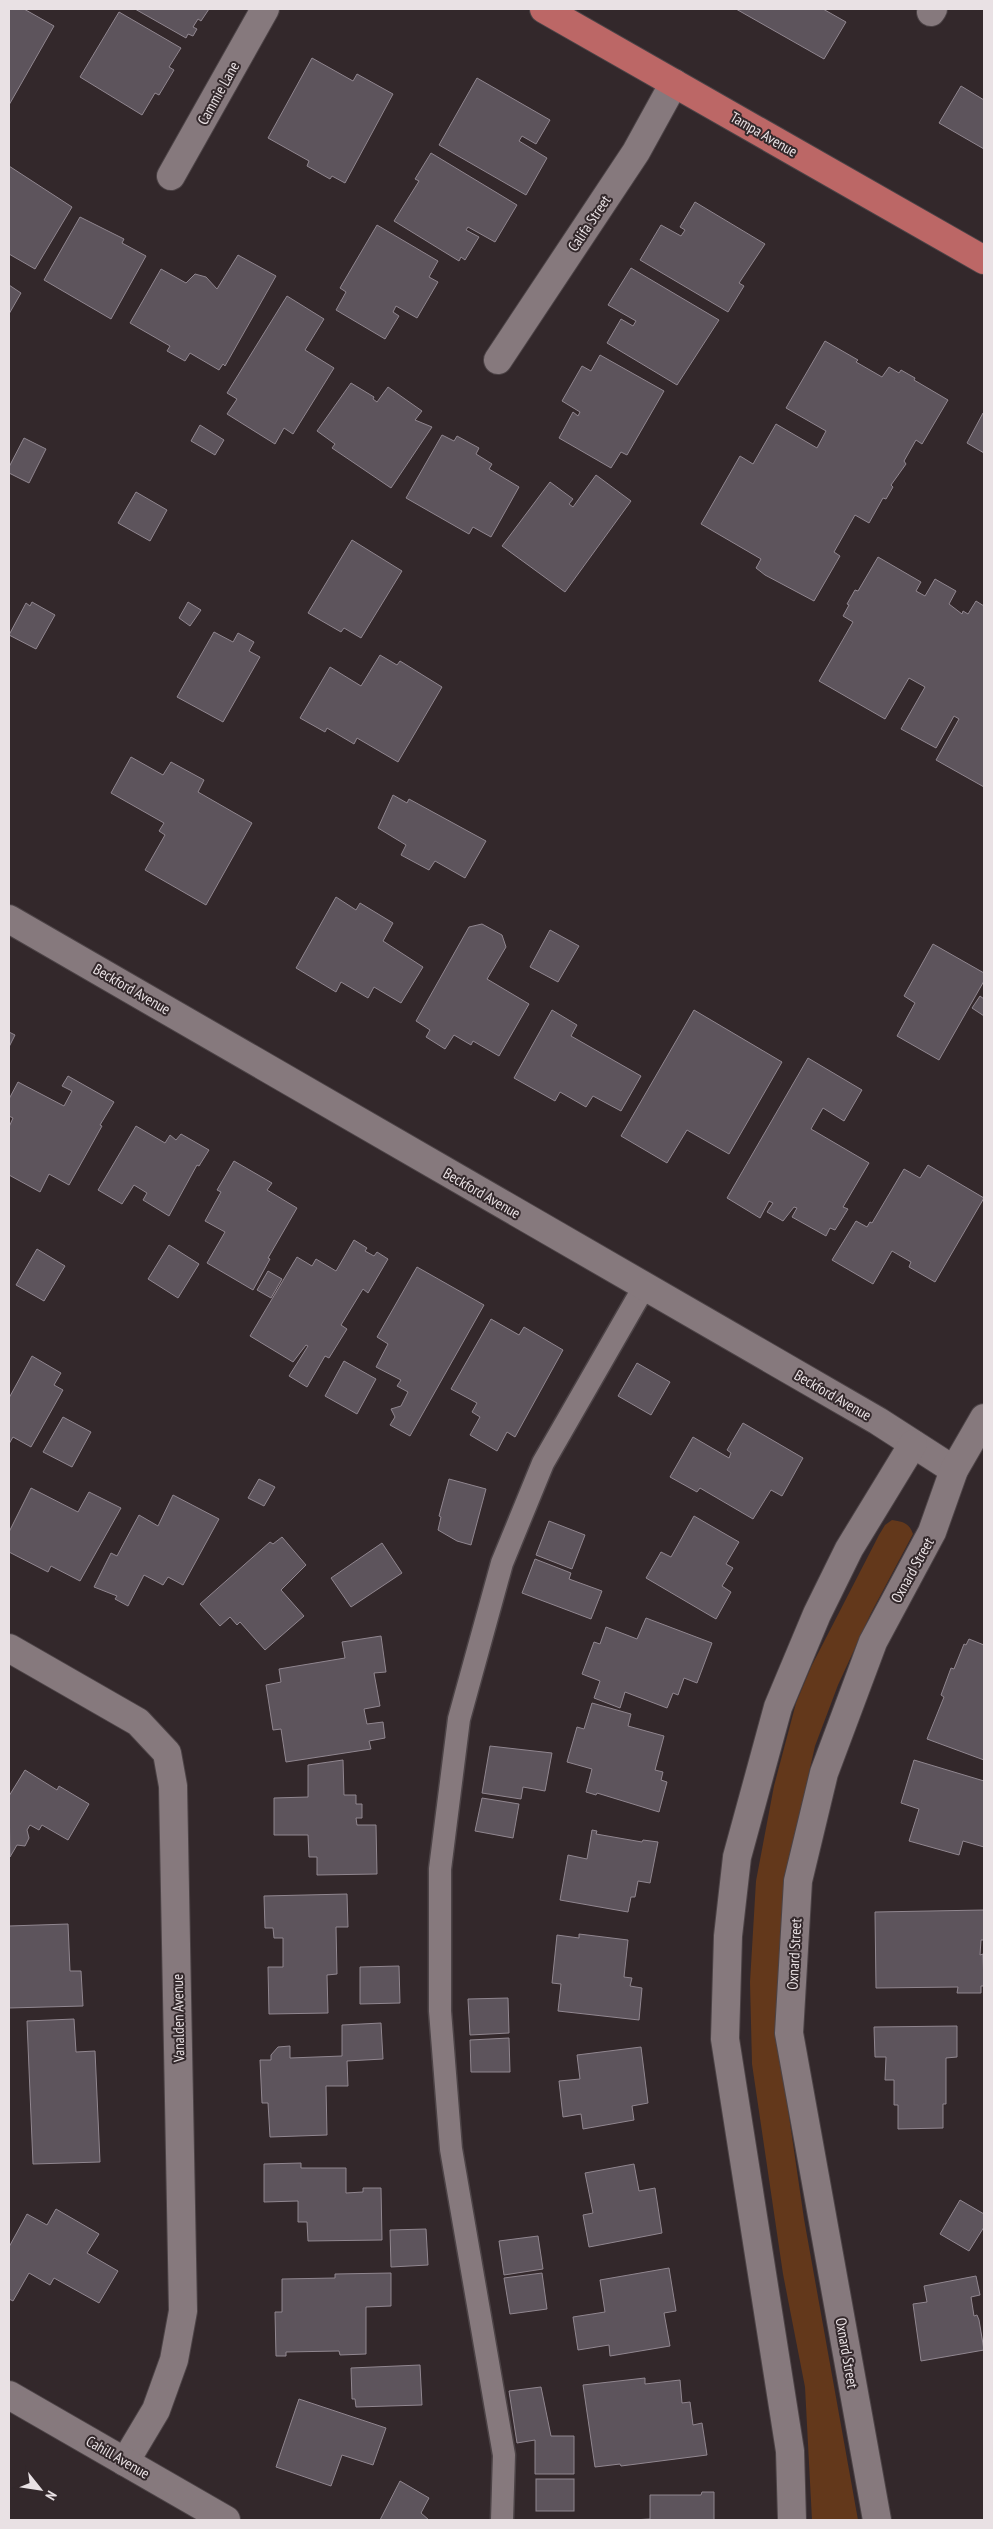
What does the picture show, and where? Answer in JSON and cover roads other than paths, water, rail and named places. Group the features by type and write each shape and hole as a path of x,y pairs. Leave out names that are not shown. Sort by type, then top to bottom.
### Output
{"main road":[{"name":"Tampa Avenue","path":"544,9 984,260"}],"street":[{"name":"Cammie Lane","path":"171,176 266,9"},
{"name":"Califa Street","path":"498,360 636,152 674,83"},
{"name":"Beckford Avenue","path":"9,919 220,1039 644,1287 878,1421 954,1470"},
{"name":"Oxnard Street","path":"877,2520 789,2033 798,1881 824,1773 873,1642 932,1532 954,1470 984,1418"},
{"path":"792,2520 790,2451 725,2039 728,1936 737,1857 778,1708 817,1614 849,1549 912,1444"},
{"name":"Vanalden Avenue","path":"9,1648 138,1722 167,1753 173,1786 183,2311 174,2360 156,2410 125,2462"},
{"name":"Cahill Avenue","path":"9,2395 226,2520"}],"lane":[{"path":"502,2520 504,2455 451,2149 440,2011 440,1869 459,1719 502,1563 543,1463 644,1287"}]}
